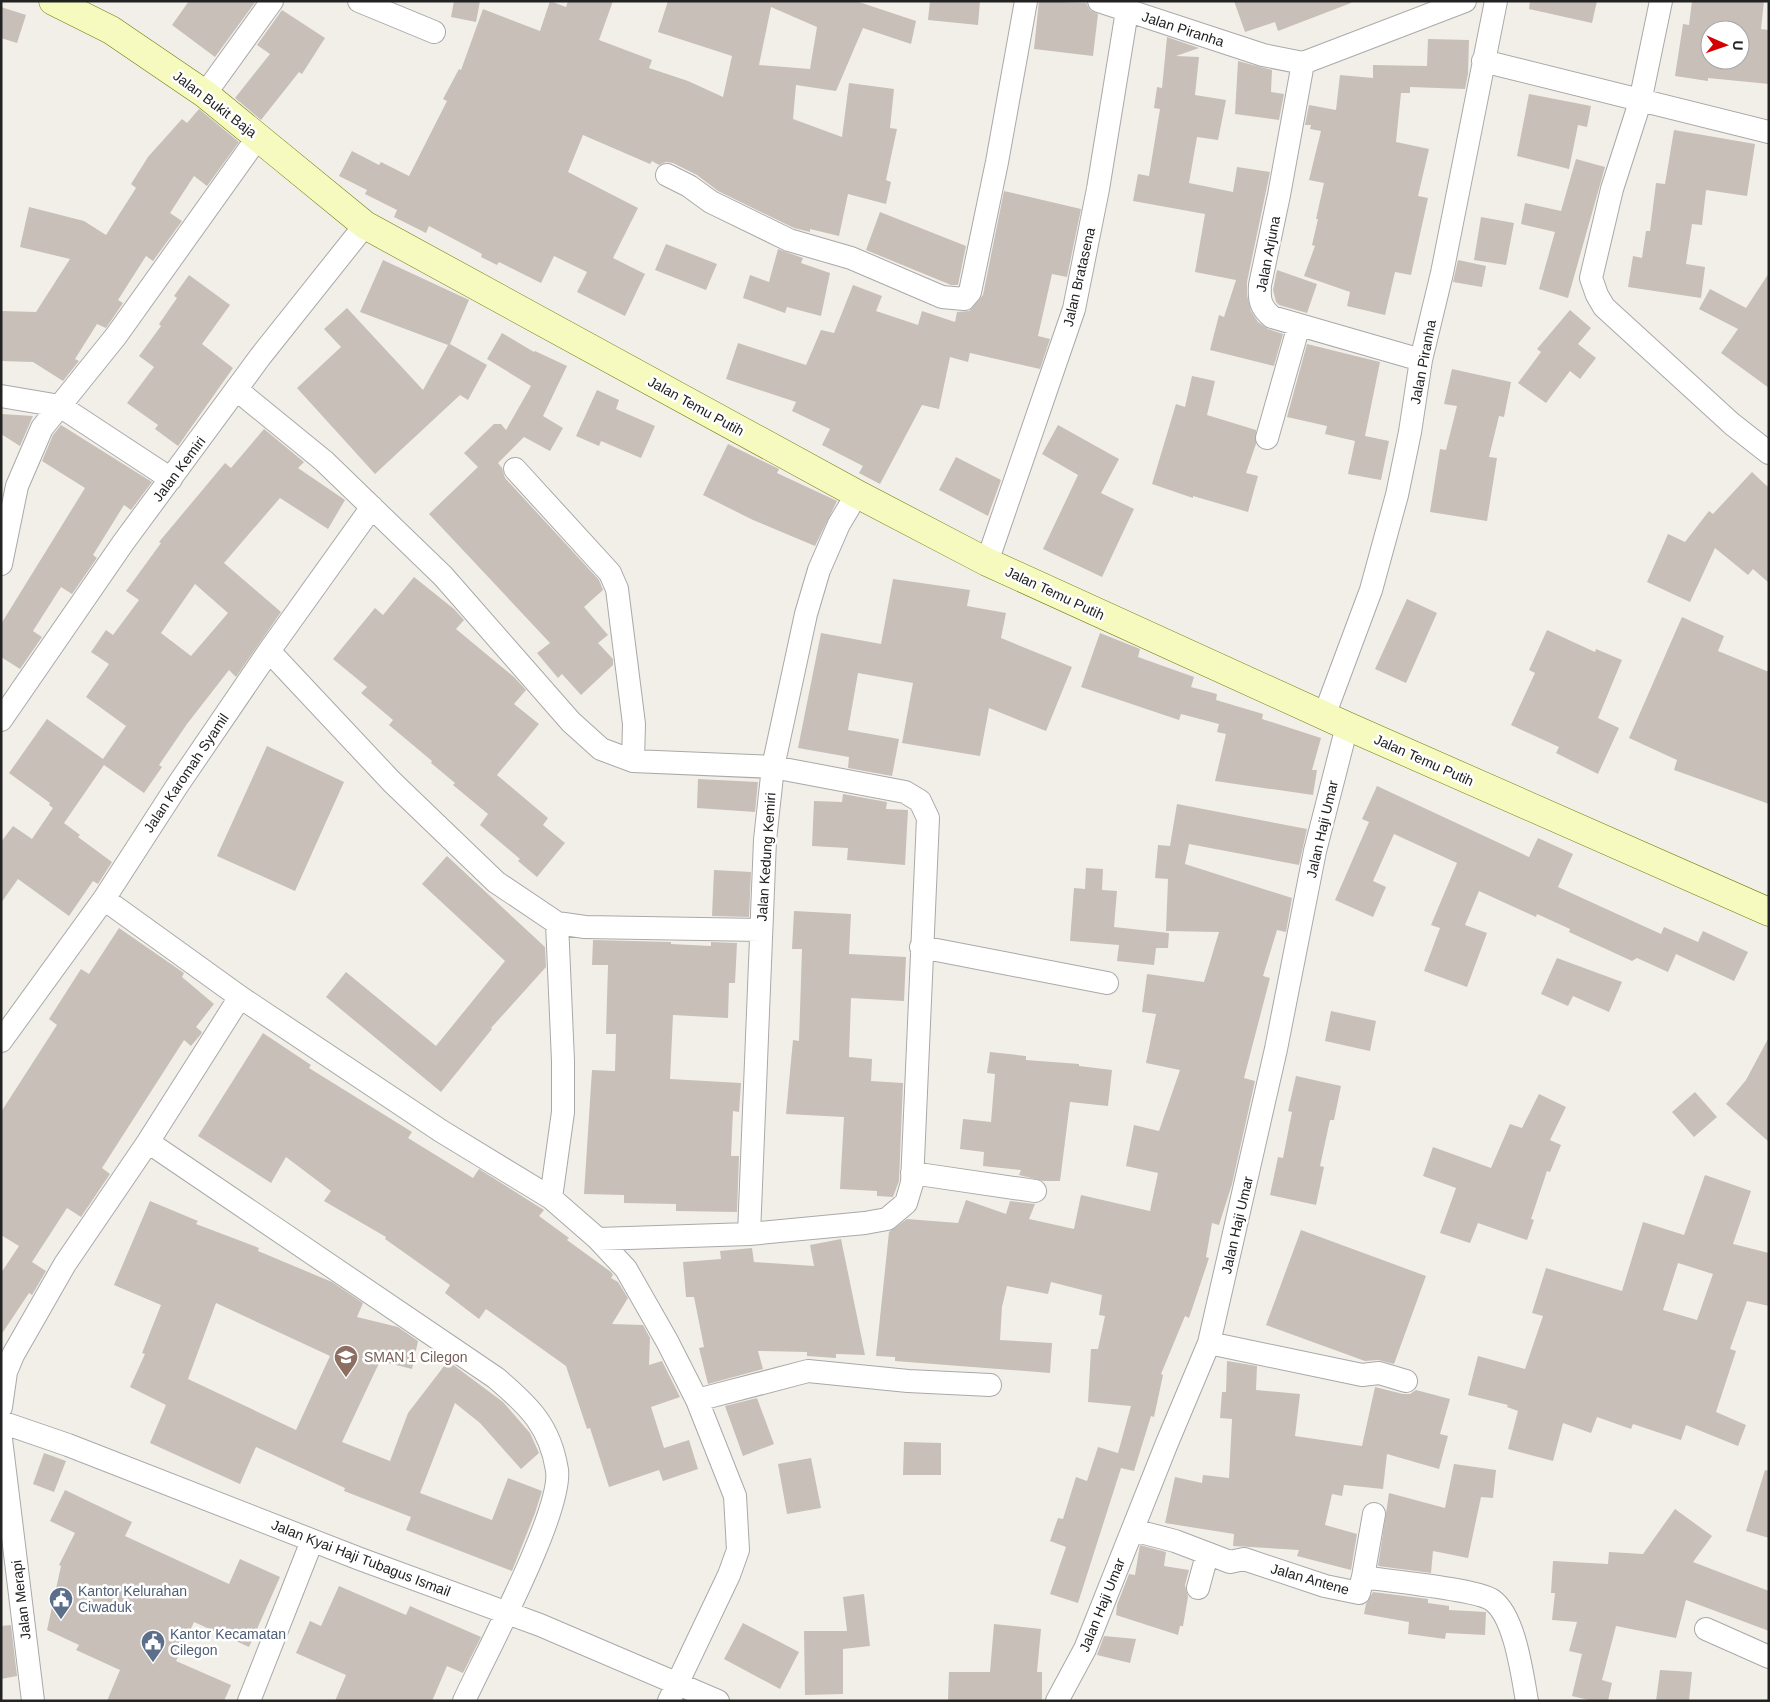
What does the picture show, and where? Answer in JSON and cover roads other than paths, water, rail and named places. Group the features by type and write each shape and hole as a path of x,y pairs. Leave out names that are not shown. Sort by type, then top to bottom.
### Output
{"street":[{"name":"Jalan Bukit Baja","path":"54,1 111,30 205,94 365,224"},
{"path":"205,94 272,1"},
{"path":"359,1 434,32"},
{"path":"667,175 689,186 711,202 789,240 851,258 942,296 964,299 970,292 984,226 1026,1"},
{"name":"Jalan Piranha","path":"1099,1 1263,54 1303,63"},
{"path":"1303,63 1465,1"},
{"name":"Jalan Piranha","path":"1335,721 1395,504 1410,432 1421,360 1442,273 1496,1"},
{"path":"1660,1 1640,102 1612,189 1591,278 1604,307 1718,411 1769,453"},
{"name":"Jalan Bratasena","path":"987,562 1074,309 1098,189 1127,11"},
{"path":"1483,61 1640,102 1769,132"},
{"name":"Jalan Arjuna","path":"1303,63 1260,300 1264,310 1272,317 1421,360"},
{"path":"1,564 17,486 42,428 116,336 258,137"},
{"name":"Jalan Temu Putih","path":"365,224 857,494 987,562 1335,721 1769,912"},
{"name":"Jalan Kemiri","path":"1,720 122,543 260,357 365,224"},
{"path":"1267,438 1299,325"},
{"path":"237,390 324,461 443,576 571,722 601,749 633,762 773,767 905,792 920,801 928,818 912,1173 906,1203 887,1219 865,1223 749,1234 598,1239"},
{"path":"1,396 60,406 171,479"},
{"path":"515,469 610,574 615,582 634,724 633,762"},
{"name":"Jalan Kedung Kemiri","path":"749,1234 765,840 773,767 806,614 819,570 839,524 857,494"},
{"name":"Jalan Karomah Syamil","path":"1,1041 104,899 177,786 269,651 372,507"},
{"path":"269,651 392,782 496,882 556,923 585,927 761,930"},
{"name":"Jalan Haji Umar","path":"1057,1701 1085,1649 1209,1343 1276,1049 1316,851 1335,721"},
{"path":"104,899 240,997 441,1131 551,1198 598,1239 626,1269 668,1341 697,1400 735,1496 738,1550 729,1575 673,1692"},
{"path":"551,1198 563,1112 563,1061 556,923"},
{"path":"922,947 1107,983"},
{"path":"1,1407 6,1372 16,1348 65,1264 148,1142 240,997"},
{"path":"148,1142 496,1378 521,1399 541,1421 551,1445 558,1472 552,1507 464,1701"},
{"path":"912,1173 1035,1191"},
{"path":"1209,1343 1362,1375 1379,1373 1406,1381"},
{"path":"697,1400 808,1371 908,1381 990,1385"},
{"name":"Jalan Kyai Haji Tubagus Ismail","path":"1,1422 68,1445 312,1541 540,1625 673,1692 718,1701"},
{"name":"Jalan Merapi","path":"1,1439 33,1701"},
{"path":"1363,1577 1374,1514"},
{"name":"Jalan Antene","path":"1133,1530 1175,1541 1230,1562 1244,1560 1325,1586 1359,1593 1363,1577 1450,1590 1492,1600 1502,1612 1516,1646 1527,1701"},
{"path":"249,1701 312,1541"},
{"path":"1198,1588 1208,1555"},
{"path":"1706,1629 1769,1657"}],"place":[{"name":"SMAN 1 Cilegon","path":"346,1378"},
{"name":"Kantor Kelurahan Ciwaduk","path":"61,1620"},
{"name":"Kantor Kecamatan Cilegon","path":"153,1663"}]}
